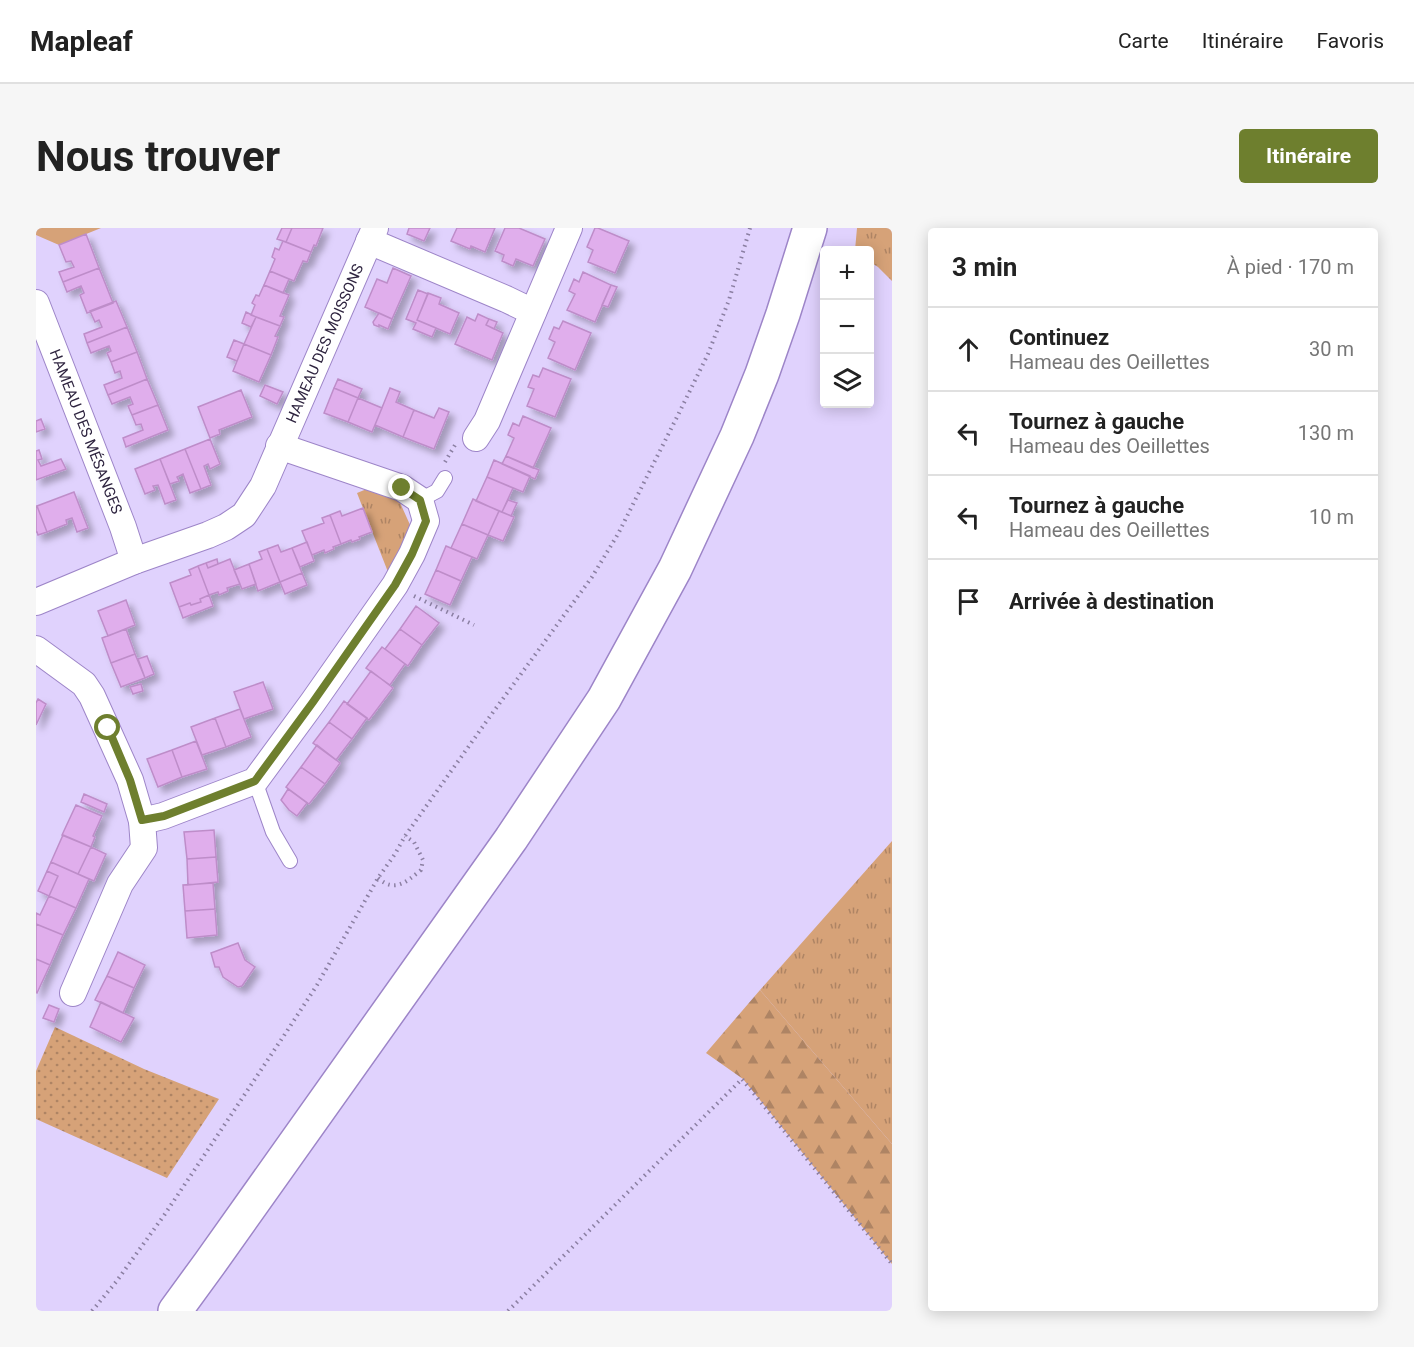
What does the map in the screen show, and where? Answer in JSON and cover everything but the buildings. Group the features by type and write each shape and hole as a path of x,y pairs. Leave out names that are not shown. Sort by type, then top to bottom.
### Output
{"main road":[{"path":"174,1311 511,839 604,699 675,569 737,436 769,354 810,228"}],"street":[{"path":"466,441 487,421 569,228"},
{"name":"HAMEAU DES MOISSONS","path":"36,602 134,561 208,535 244,515 262,486 372,235 533,312"},
{"name":"HAMEAU DES MÉSANGES","path":"36,303 134,561"},
{"path":"142,820 164,816 255,781 395,585 426,521 420,500 402,488 279,446"},
{"path":"36,649 84,684 92,696 130,780 142,820 144,848 120,884 73,993"}],"lane":[{"path":"420,500 437,491 444,473"},
{"path":"255,781 273,832 290,861"}],"path":[{"path":"92,1311 165,1214 290,1028 405,836 592,577 618,534 708,354 729,300 750,228"},
{"path":"444,473 445,461 466,441"},
{"path":"420,601 474,625"},
{"path":"378,878 384,884 395,886 406,882 421,870 423,860 414,842 405,836"},
{"path":"508,1311 742,1079 892,1264"}],"green space":[{"path":"36,228 101,228 59,245 36,235"},
{"path":"857,228 892,228 892,281 874,264 874,246 855,246"},
{"path":"374,486 397,496 411,527 388,572 357,493"},
{"path":"892,841 892,1144 760,990"},
{"path":"760,990 892,1144 892,1264 743,1079 706,1053"},
{"path":"55,1027 144,1069 219,1099 167,1178 36,1119 36,1071"}],"route":[{"path":"108,728 130,780 142,820 164,816 255,781 395,585 412,554 426,521 420,500 402,488"}]}
